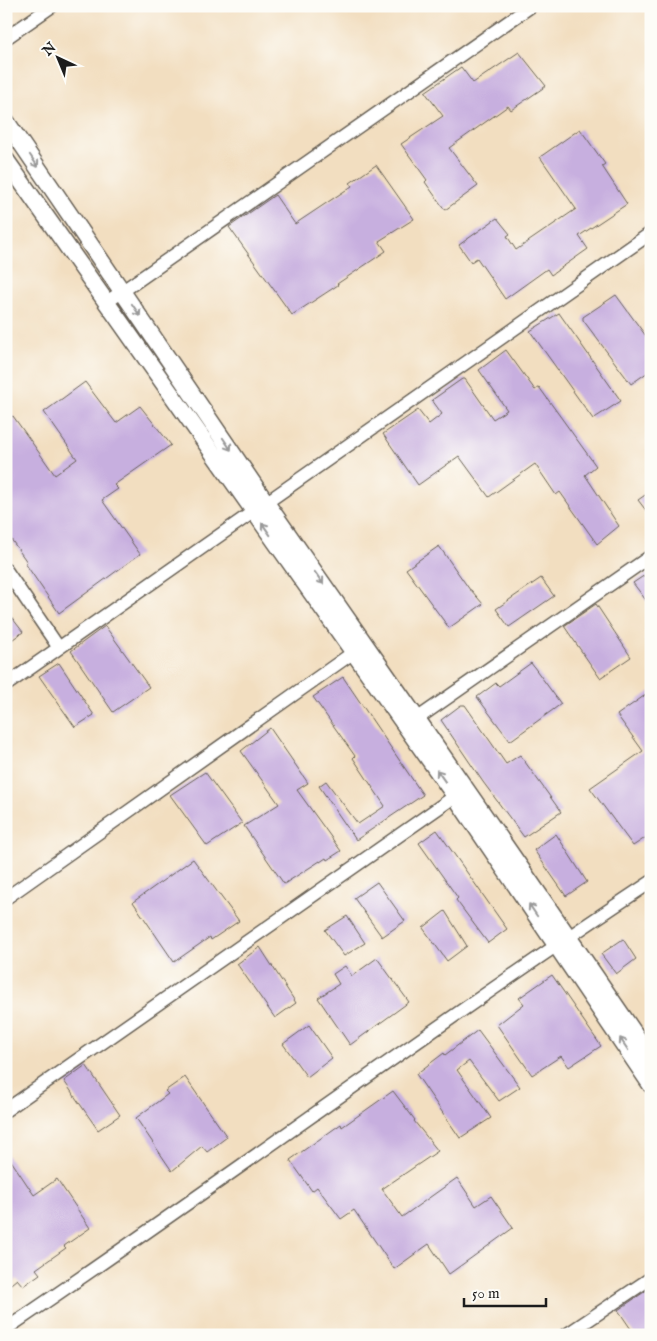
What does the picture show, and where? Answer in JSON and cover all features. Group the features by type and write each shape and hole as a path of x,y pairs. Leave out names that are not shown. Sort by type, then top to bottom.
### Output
{"main road":[{"path":"6,121 149,329 260,507"},
{"path":"6,160 133,340 260,507 563,940 651,1058"},
{"path":"133,340 149,329"},
{"path":"563,940 650,1081"}],"street":[{"path":"6,38 52,6"},
{"path":"106,302 531,6"},
{"path":"6,685 651,233"},
{"path":"412,722 651,556"},
{"path":"6,570 59,648"},
{"path":"6,898 359,648"},
{"path":"6,1110 461,792"},
{"path":"6,1329 563,940 651,882"},
{"path":"566,1335 651,1278"}],"building":[{"path":"519,52 546,86 511,110 508,106 449,148 478,186 445,210 425,182 427,180 401,144 443,116 425,92 461,67 473,83"},
{"path":"580,129 605,164 602,166 627,204 579,236 588,249 551,275 547,269 505,299 477,258 471,262 459,245 497,218 510,234 507,236 516,250 576,209 540,157"},
{"path":"376,165 414,219 379,241 386,251 292,315 229,227 275,195 295,224 352,186 350,183"},
{"path":"616,295 651,343 651,370 631,384 583,320 583,317"},
{"path":"559,313 621,401 593,419 530,331"},
{"path":"506,350 535,390 539,387 596,466 585,475 619,526 597,544 560,492 556,495 535,464 489,497 459,456 418,485 383,434 418,410 429,424 442,414 432,400 462,379 465,379 493,419 507,410 479,370"},
{"path":"85,382 116,423 140,406 171,445 114,485 118,489 102,500 140,554 59,613 6,532 6,420 13,416 55,475 77,459 44,412"},
{"path":"651,491 651,517 638,500"},
{"path":"439,546 470,590 483,604 449,628 406,569"},
{"path":"651,571 651,607 633,583"},
{"path":"541,578 554,596 509,627 496,609"},
{"path":"596,604 631,657 600,678 564,626"},
{"path":"6,610 23,632 6,644"},
{"path":"105,626 149,687 113,712 71,651"},
{"path":"59,663 94,715 75,727 39,676"},
{"path":"531,663 561,704 510,741 477,697 496,683 499,686"},
{"path":"343,677 423,795 356,840 319,786 326,781 358,824 385,806 353,758 355,756 313,697"},
{"path":"651,691 651,834 633,846 590,788 643,751 617,715"},
{"path":"461,705 465,705 506,764 520,755 561,812 524,837 483,782 441,720"},
{"path":"270,728 308,783 297,790 341,851 327,860 326,858 320,861 284,884 244,826 279,804 241,751"},
{"path":"205,772 242,823 207,846 170,795"},
{"path":"437,830 507,929 488,943 456,900 458,898 419,843"},
{"path":"556,834 587,882 566,896 534,850"},
{"path":"193,859 239,921 211,940 210,937 174,962 133,902"},
{"path":"377,882 405,921 382,937 354,898"},
{"path":"445,911 467,946 447,961 423,928"},
{"path":"347,916 365,943 344,956 325,930"},
{"path":"623,939 636,959 616,974 601,954"},
{"path":"260,947 296,1003 275,1018 237,964"},
{"path":"377,958 409,1002 350,1045 318,998 339,984 333,974 345,966 352,976"},
{"path":"552,975 601,1046 569,1067 561,1056 532,1075 497,1025 524,1004 519,998"},
{"path":"309,1025 332,1058 307,1077 283,1044"},
{"path":"478,1030 520,1087 499,1101 469,1061 457,1070 491,1118 460,1138 416,1074"},
{"path":"86,1065 120,1115 98,1130 64,1081"},
{"path":"185,1077 227,1137 207,1152 202,1146 172,1171 136,1118 168,1094 165,1091"},
{"path":"393,1091 438,1151 382,1189 402,1217 457,1178 476,1206 491,1196 513,1228 449,1274 429,1244 394,1269 354,1210 341,1219 317,1187 312,1191 290,1160 341,1124 342,1127"},
{"path":"6,1153 34,1195 57,1179 90,1228 36,1269 40,1274 23,1286 17,1279 6,1288"},
{"path":"647,1290 651,1295 651,1335 635,1335 618,1310"}]}
